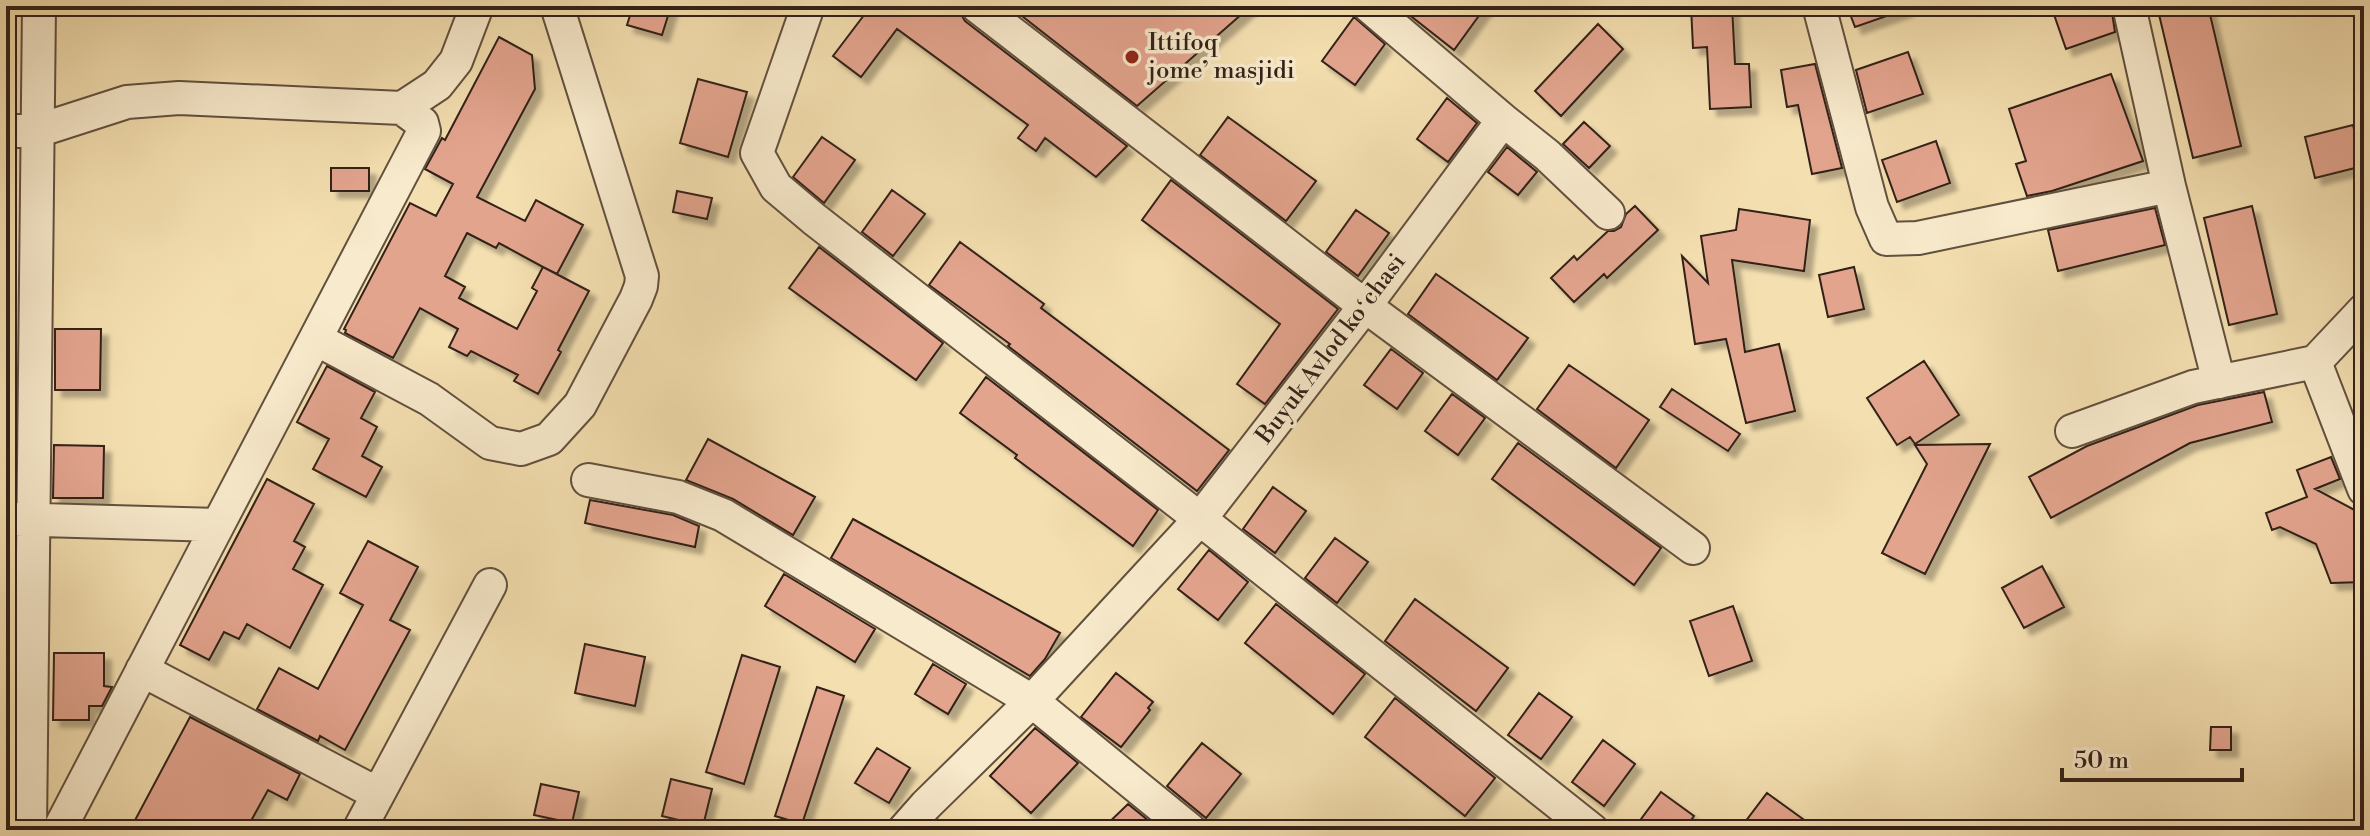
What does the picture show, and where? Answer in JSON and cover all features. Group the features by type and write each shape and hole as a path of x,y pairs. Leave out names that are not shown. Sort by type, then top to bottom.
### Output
{"street":[{"path":"30,830 19,520 22,131 39,6"},
{"path":"402,108 437,85 456,61 477,6"},
{"path":"316,339 429,399 490,443 521,449 549,439 580,405 636,299 642,276 557,6"},
{"path":"808,6 757,153 776,187 1592,830"},
{"path":"977,6 1365,306 1693,548"},
{"path":"1369,6 1547,155 1608,213"},
{"path":"1819,6 1872,207 1886,239 1918,238 2169,186"},
{"path":"2129,6 2169,186 2219,382"},
{"path":"22,131 127,102 179,98 402,108 422,123 424,131 59,830"},
{"name":"Buyuk Avlod koʻchasi","path":"904,830 1032,701 1200,519 1365,306 1503,120"},
{"path":"2072,431 2193,387 2315,362 2364,310"},
{"path":"2315,362 2364,489"},
{"path":"588,480 678,497 723,515 1032,701 1190,830"},
{"path":"19,520 218,525"},
{"path":"359,830 490,585"},
{"path":"142,670 378,794"}],"building":[{"path":"633,6 671,6 662,35 627,25"},
{"path":"871,6 953,6 965,21 1127,146 1096,177 1045,138 1036,151 1018,138 1028,125 897,29 861,77 833,56"},
{"name":"Ittifoq jome’ masjidi","path":"1030,6 1251,6 1137,106 1022,16"},
{"path":"1398,6 1486,6 1454,50"},
{"path":"1691,6 1732,6 1735,64 1749,64 1751,107 1710,109 1707,47 1693,48"},
{"path":"1847,6 1906,6 1907,9 1855,27"},
{"path":"2051,6 2111,6 2115,32 2066,49"},
{"path":"2157,6 2208,6 2241,146 2193,158"},
{"path":"1354,17 1385,44 1355,85 1322,61"},
{"path":"1598,24 1623,49 1561,116 1535,91"},
{"path":"499,37 532,55 535,89 477,197 525,221 536,200 583,225 557,274 543,267 589,291 538,394 514,381 518,375 471,351 467,356 449,347 458,329 420,308 393,358 345,333 344,329 410,203 436,216 453,184 425,169 442,138 445,140","holes":["467,233 496,248 499,243 543,267 532,288 537,291 517,329 459,298 465,287 445,276"]},
{"path":"1908,52 1923,94 1867,113 1856,70"},
{"path":"1815,64 1842,168 1812,174 1798,105 1787,107 1781,70"},
{"path":"2111,74 2143,161 2052,191 2027,196 2016,164 2026,161 2009,109"},
{"path":"698,79 747,92 728,157 680,143"},
{"path":"1447,98 1477,123 1448,162 1417,139"},
{"path":"1228,117 1316,181 1286,221 1200,155"},
{"path":"1584,122 1610,146 1589,168 1563,144"},
{"path":"2353,125 2363,166 2315,178 2305,137"},
{"path":"822,137 855,160 824,203 793,177"},
{"path":"1936,141 1950,183 1897,202 1882,160"},
{"path":"1507,147 1537,172 1518,195 1488,172"},
{"path":"331,168 369,168 369,191 331,191"},
{"path":"1171,180 1338,309 1265,404 1237,384 1280,324 1142,220"},
{"path":"892,190 925,214 893,256 862,232"},
{"path":"677,191 712,198 707,219 673,212"},
{"path":"1635,206 1658,230 1607,278 1604,274 1574,302 1551,278 1574,256 1577,260 1608,231 1621,227 1626,214"},
{"path":"2252,206 2277,314 2229,325 2204,218"},
{"path":"2155,208 2165,245 2058,271 2048,230"},
{"path":"1739,209 1810,220 1804,271 1732,260 1745,352 1779,344 1795,411 1746,423 1726,339 1695,344 1682,256 1708,283 1701,236 1736,230"},
{"path":"1356,210 1389,233 1358,276 1326,252"},
{"path":"960,242 1044,304 1041,308 1229,450 1197,491 1008,346 1010,344 929,285"},
{"path":"819,247 943,343 916,380 789,288"},
{"path":"1854,267 1864,309 1828,317 1819,275"},
{"path":"1436,274 1528,338 1497,380 1408,314"},
{"path":"55,329 101,329 100,390 55,390"},
{"path":"1391,349 1423,373 1397,409 1364,385"},
{"path":"1924,361 1959,415 1915,444 1910,437 1897,445 1867,398"},
{"path":"1569,365 1649,420 1616,468 1537,409"},
{"path":"327,366 375,392 361,418 377,427 362,456 382,467 366,497 313,469 329,439 297,422"},
{"path":"986,377 1158,510 1133,546 960,413"},
{"path":"1672,389 1740,434 1728,451 1660,407"},
{"path":"2264,392 2272,422 2190,443 2051,518 2029,477 2087,446 2198,405"},
{"path":"1452,394 1485,418 1458,455 1425,431"},
{"path":"708,439 815,497 793,535 733,499 686,480"},
{"path":"1518,443 1661,548 1634,585 1492,479"},
{"path":"1990,444 1925,574 1882,553 1927,464 1915,445"},
{"path":"54,445 104,446 103,498 53,498"},
{"path":"2331,457 2340,479 2315,489 2364,515 2364,582 2331,583 2316,544 2280,527 2272,530 2266,513 2307,497 2297,470"},
{"path":"267,479 314,504 294,541 305,547 293,569 323,585 290,648 247,624 239,639 224,632 209,660 180,645"},
{"path":"1273,487 1306,511 1275,553 1243,529"},
{"path":"590,500 673,515 699,526 695,547 585,523"},
{"path":"853,519 1060,633 1045,659 1030,676 831,558"},
{"path":"1335,538 1368,562 1337,603 1305,578"},
{"path":"368,541 418,567 390,620 410,630 345,750 320,736 318,741 257,709 279,668 318,689 363,605 340,593"},
{"path":"1209,550 1248,582 1218,620 1178,589"},
{"path":"2042,566 2064,607 2024,628 2002,588"},
{"path":"784,574 875,629 855,662 765,606"},
{"path":"1415,599 1508,668 1476,711 1385,641"},
{"path":"1276,604 1365,674 1333,714 1245,643"},
{"path":"1733,606 1752,661 1709,676 1690,621"},
{"path":"585,644 645,657 635,706 575,693"},
{"path":"54,653 104,653 104,686 112,687 102,706 89,706 89,720 53,720"},
{"path":"742,655 780,667 744,784 706,772"},
{"path":"933,664 966,684 948,714 915,694"},
{"path":"1116,673 1153,702 1121,747 1081,717"},
{"path":"817,687 844,696 802,824 775,816"},
{"path":"1539,693 1572,717 1541,759 1508,735"},
{"path":"1395,698 1495,778 1465,816 1365,737"},
{"path":"190,717 300,774 287,800 268,790 246,830 149,830 134,822"},
{"path":"2211,727 2231,727 2231,750 2210,750"},
{"path":"1035,728 1078,763 1031,813 990,776"},
{"path":"1603,740 1635,764 1604,806 1572,782"},
{"path":"1202,743 1241,774 1206,818 1167,786"},
{"path":"877,748 910,768 889,803 855,783"},
{"path":"671,779 712,789 703,826 662,816"},
{"path":"541,784 579,792 572,823 534,815"},
{"path":"1661,792 1694,816 1684,830 1633,830"},
{"path":"1767,793 1818,830 1739,830"},
{"path":"1128,804 1160,830 1101,830"}],"place":[{"name":"Ittifoq jome’ masjidi","path":"1132,57"}]}
